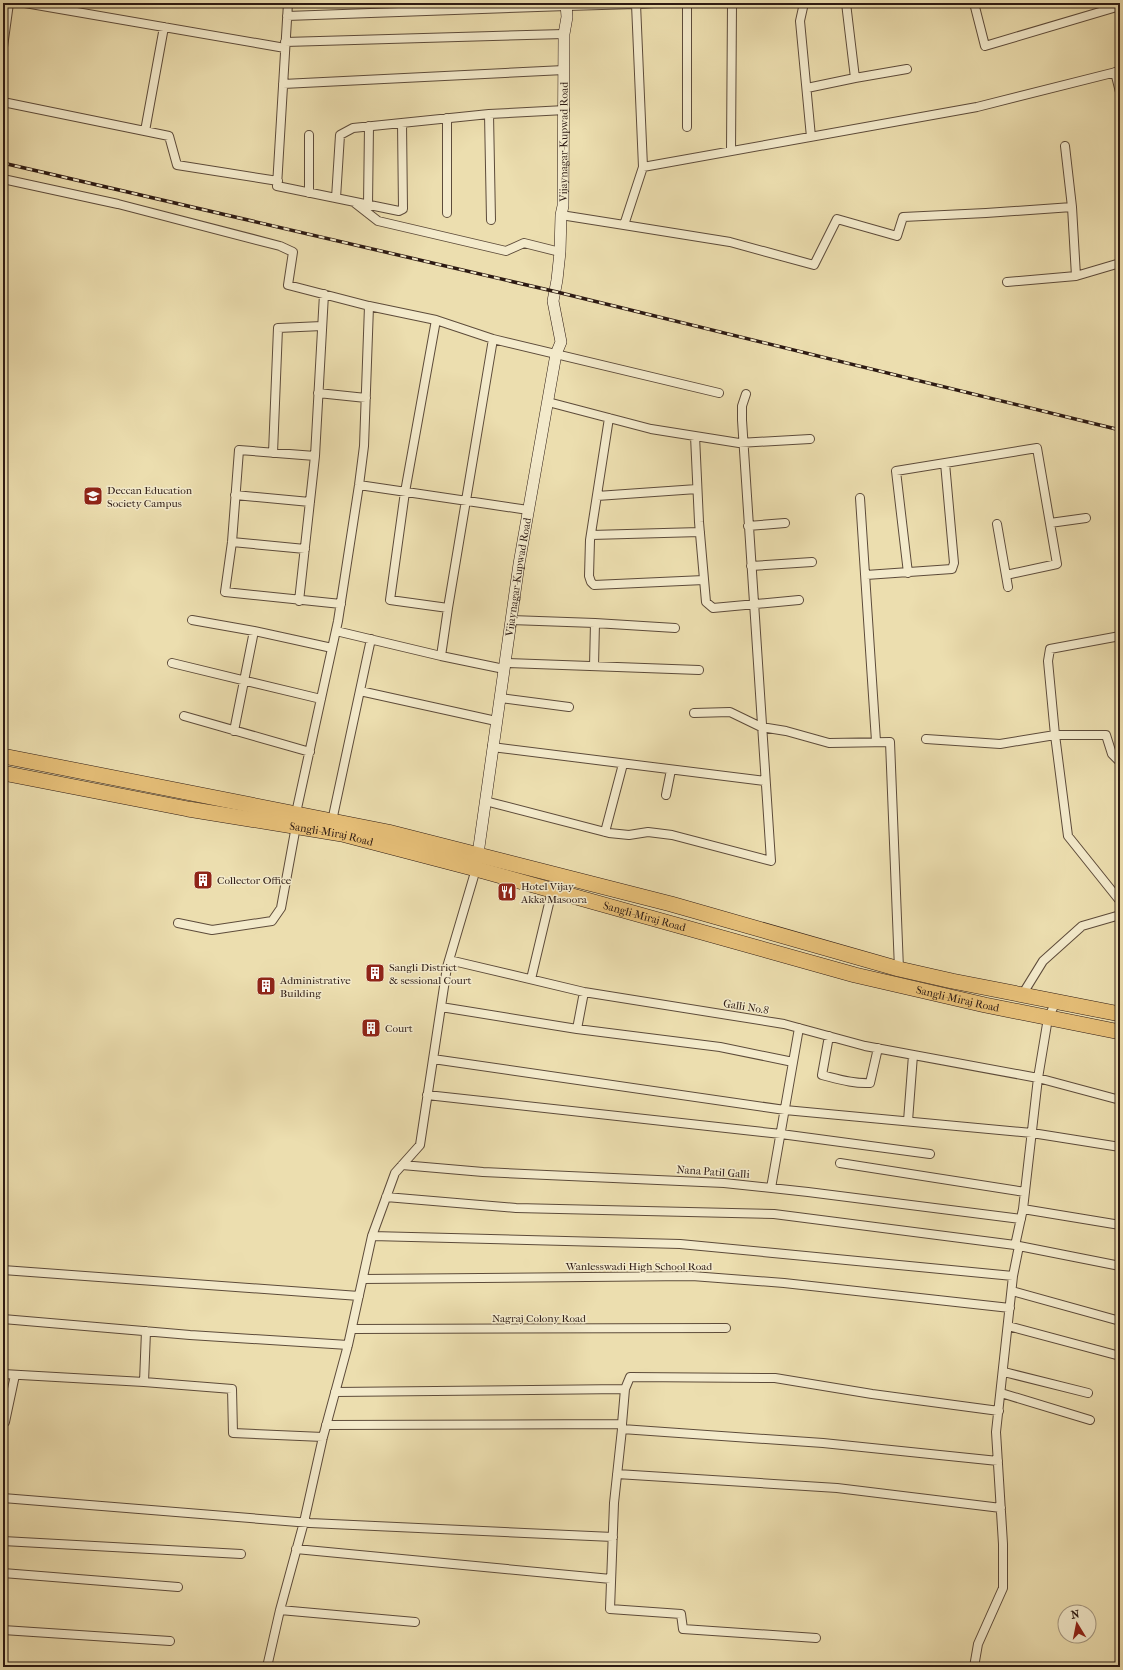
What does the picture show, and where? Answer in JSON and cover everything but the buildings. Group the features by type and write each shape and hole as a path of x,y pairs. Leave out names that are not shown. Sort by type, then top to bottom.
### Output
{"highway":[{"name":"Sangli-Miraj Road","path":"3,756 296,820 342,834 671,904 899,969 1120,1014"},
{"name":"Sangli-Miraj Road","path":"3,773 188,809 296,820 332,821 388,832 477,862 552,891 855,975 986,1005 1120,1032"}],"street":[{"path":"3,47 10,3"},
{"path":"25,3 164,27 285,45 564,34"},
{"path":"288,3 277,186 399,211 404,209 402,123"},
{"path":"287,16 567,4 654,3"},
{"path":"687,3 687,127"},
{"path":"731,151 732,3"},
{"path":"804,3 800,21 811,137"},
{"path":"846,3 855,78"},
{"path":"974,3 985,46 1120,6"},
{"name":"Vijaynagar-Kupwad Road","path":"477,862 492,747 528,510 556,354 561,342 553,301 560,252 565,110 564,34 567,4"},
{"path":"624,225 643,167 636,4"},
{"path":"145,131 164,27"},
{"path":"807,88 907,69"},
{"path":"283,84 564,70"},
{"path":"643,167 977,107 1118,72 1120,92"},
{"path":"3,102 169,136 177,165 278,182"},
{"path":"336,198 340,135 353,128 489,114 565,110"},
{"path":"489,114 491,220"},
{"path":"447,118 447,213"},
{"path":"368,205 369,126"},
{"path":"309,135 309,193"},
{"path":"1065,146 1072,207 1076,276"},
{"path":"3,179 118,204 280,246 293,252 288,285 369,306 436,320 492,339 719,393"},
{"path":"353,202 378,221 506,251 524,243 560,252"},
{"path":"561,215 730,242 814,265 837,219 897,236 903,217 986,214 1072,207"},
{"path":"1007,282 1076,276 1120,264"},
{"path":"299,601 315,456 324,294"},
{"path":"178,923 212,930 272,921 281,908 296,820 341,604 359,485 364,446 369,306"},
{"path":"436,320 405,492 390,600 448,608"},
{"path":"273,453 278,328 322,326"},
{"path":"441,656 492,339"},
{"path":"318,393 366,398"},
{"path":"485,801 605,832 629,835 648,832 672,836 771,861 743,442 742,406 746,394"},
{"path":"548,402 651,429 695,436 743,442 810,438"},
{"path":"609,418 591,535 589,576 591,582 594,585 704,580"},
{"path":"695,436 697,489 706,602 713,608 799,600"},
{"path":"908,573 896,470 1038,448 1057,564 1006,574"},
{"path":"315,456 239,450 232,542 226,592 299,601 341,604"},
{"path":"866,575 952,569 954,563 945,463"},
{"path":"359,485 528,510"},
{"path":"597,496 697,489"},
{"path":"235,495 310,502"},
{"path":"860,498 876,741"},
{"path":"1050,523 1086,518"},
{"path":"748,526 785,523"},
{"path":"997,524 1008,587"},
{"path":"591,535 700,532"},
{"path":"232,542 305,550"},
{"path":"751,566 812,562"},
{"path":"192,620 254,631 332,648"},
{"path":"511,620 675,628"},
{"path":"594,666 595,623"},
{"path":"234,730 254,631"},
{"path":"336,631 441,656 504,666 594,666 699,670"},
{"path":"1120,636 1050,649 1048,661 1055,735 1068,836 1120,901"},
{"path":"332,821 370,639"},
{"path":"172,663 321,699"},
{"path":"360,691 496,721"},
{"path":"500,698 569,707"},
{"path":"694,713 730,712 761,727 786,731 829,743 876,741 890,742 899,969"},
{"path":"184,716 310,752"},
{"path":"926,739 1000,744 1055,735 1106,735 1112,754 1120,762"},
{"path":"492,747 765,781"},
{"path":"605,832 622,764"},
{"path":"666,795 671,770"},
{"path":"267,1667 280,1610 304,1522 326,1425 352,1329 372,1236 395,1173 420,1145 449,960 477,862"},
{"path":"530,979 552,891"},
{"path":"1022,995 1043,961 1082,926 1120,915"},
{"name":"Galli No.8","path":"449,960 584,992 784,1024 878,1048 1038,1078 1120,1100"},
{"path":"577,1029 584,992"},
{"path":"974,1667 978,1644 1003,1588 1001,1508 996,1432 1004,1372 1013,1276 1023,1209 1038,1078 1048,1018 1056,1002"},
{"path":"441,1007 577,1029 720,1048 793,1062"},
{"path":"771,1188 799,1028"},
{"path":"829,1036 822,1075 837,1079 860,1083 870,1083 878,1048"},
{"path":"908,1121 913,1055"},
{"path":"433,1059 785,1110 1032,1133 1120,1147"},
{"path":"427,1095 780,1134 930,1154"},
{"path":"840,1163 1025,1192"},
{"name":"Nana Patil Galli","path":"402,1165 483,1172 724,1183 1021,1219"},
{"path":"386,1197 516,1208 774,1214 1017,1246 1120,1266"},
{"path":"1023,1209 1120,1224"},
{"path":"372,1236 680,1244 1013,1276"},
{"path":"3,1270 359,1296"},
{"name":"Wanlesswadi High School Road","path":"363,1279 692,1276 784,1283 1010,1308"},
{"path":"1012,1291 1120,1321"},
{"path":"3,1319 225,1338 348,1344"},
{"path":"1008,1326 1120,1356"},
{"name":"Nagraj Colony Road","path":"352,1329 726,1328"},
{"path":"144,1382 146,1331"},
{"path":"1004,1372 1088,1393"},
{"path":"3,1374 144,1382 232,1389 233,1433 323,1437"},
{"path":"3,1422 5,1422 15,1375"},
{"path":"816,1638 684,1629 681,1614 610,1609 617,1474 625,1389 630,1377 775,1378 872,1394 999,1411"},
{"path":"335,1392 625,1389"},
{"path":"1001,1393 1090,1420"},
{"path":"326,1425 622,1427 823,1443 998,1461"},
{"path":"617,1474 837,1488 1001,1508"},
{"path":"3,1498 304,1522 613,1537"},
{"path":"3,1541 241,1554"},
{"path":"296,1549 611,1579"},
{"path":"3,1573 178,1587"},
{"path":"280,1610 415,1622"},
{"path":"3,1630 170,1641"}],"railway":[{"path":"3,163 557,292 1120,430"}],"place":[{"name":"Deccan Education Society Campus","path":"93,496"},
{"name":"Collector Office","path":"203,880"},
{"name":"Hotel Vijay Akka Masoora","path":"507,892"},
{"name":"Sangli District & sessional Court","path":"375,973"},
{"name":"Administrative Building","path":"266,986"},
{"name":"Court","path":"371,1028"}]}
